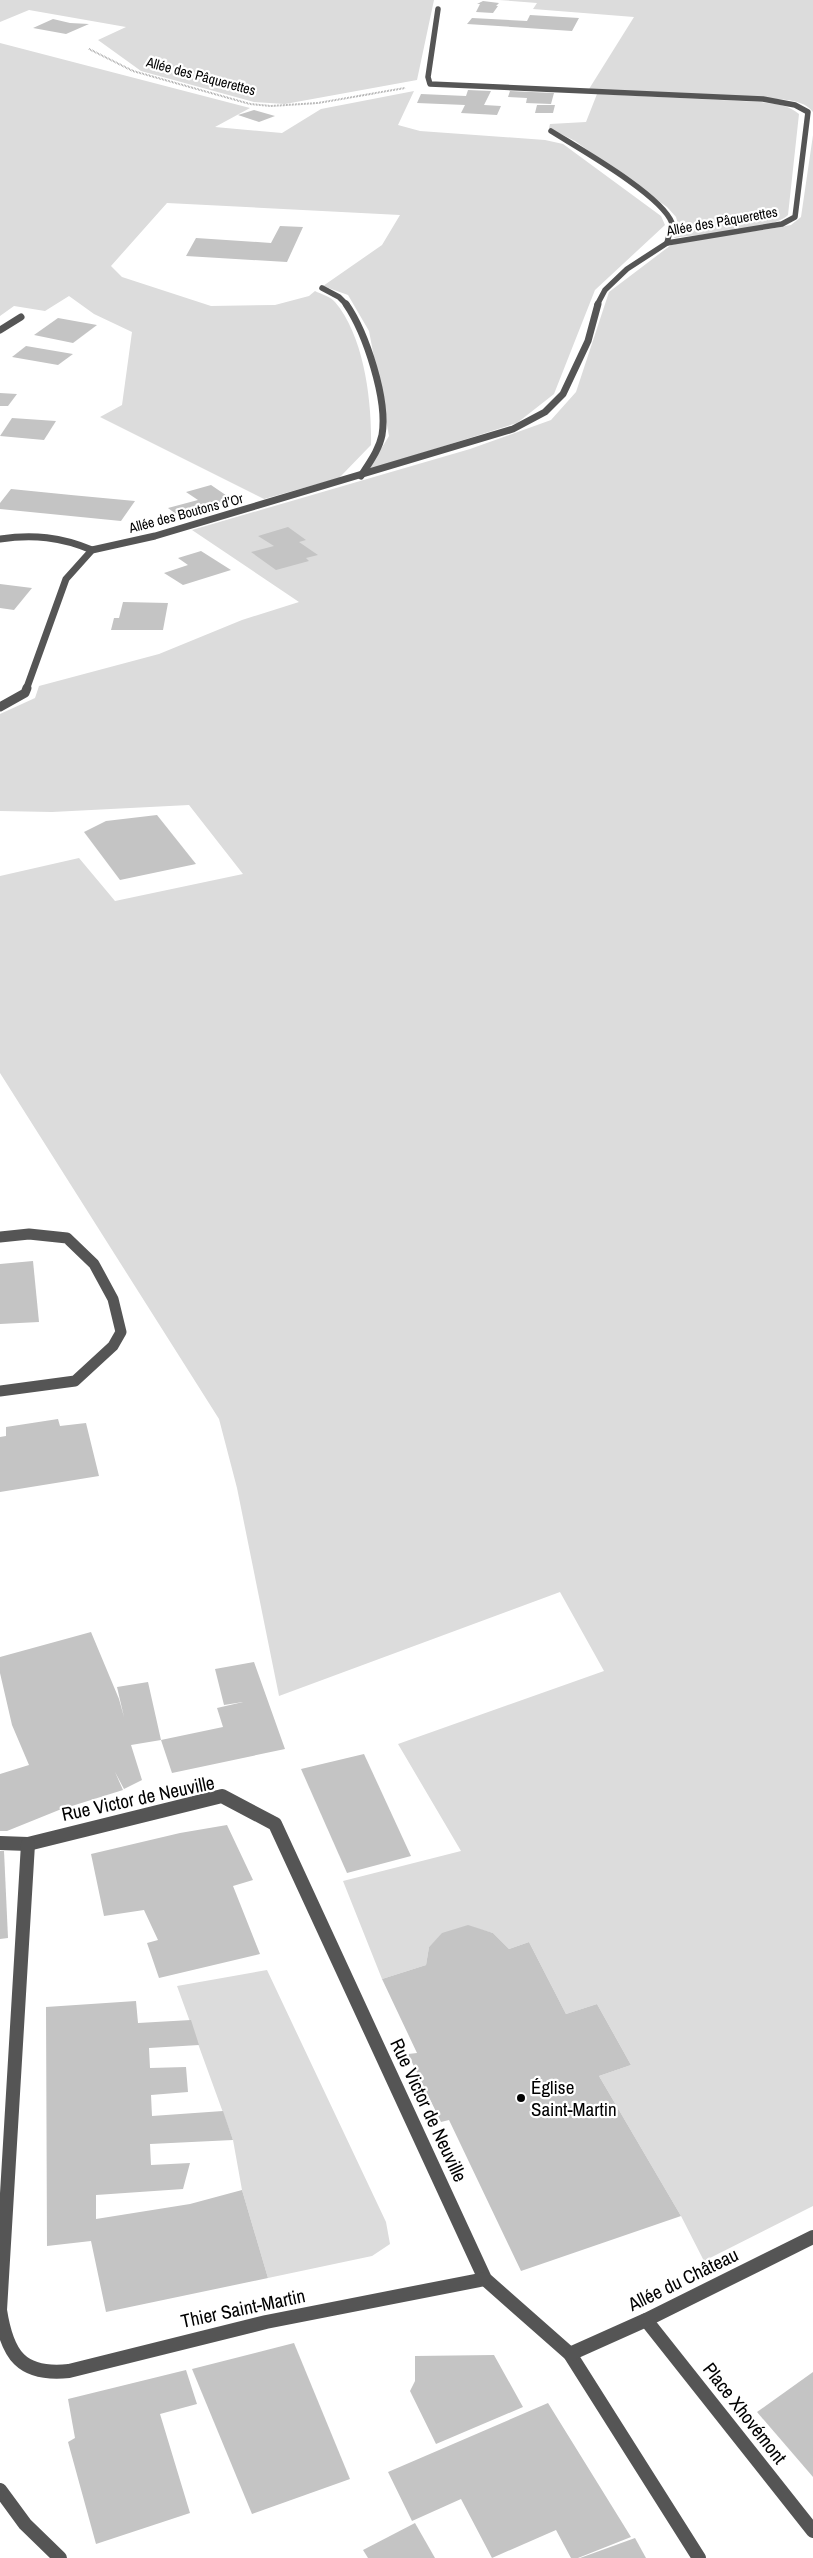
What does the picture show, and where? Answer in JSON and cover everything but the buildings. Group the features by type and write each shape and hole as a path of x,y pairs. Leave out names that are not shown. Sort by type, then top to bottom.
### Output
{"street":[{"path":"430,84 428,77 438,9"},
{"name":"Allée des Pâquerettes","path":"285,498 513,429 545,412 562,394 588,341 595,310 605,290 627,269 667,242 774,226 795,217 808,112 795,104 763,99 430,84"},
{"path":"551,131 629,183 669,216 673,226 667,242"},
{"path":"322,288 346,304 357,319 378,383 382,433 375,453 361,476"},
{"path":"0,330 21,317"},
{"name":"Allée des Boutons d’Or","path":"92,550 155,536 285,498"},
{"path":"0,540 19,536 45,535 72,541 92,550 66,579 25,693 0,707"},
{"path":"0,1237 30,1234 67,1238 94,1264 113,1299 121,1332 112,1346 74,1381 0,1391"},
{"name":"Rue Victor de Neuville","path":"0,1843 28,1844 222,1796 275,1824 485,2279 570,2354"},
{"name":"Thier Saint-Martin","path":"28,1844 0,2310 3,2334 16,2356 33,2370 47,2374 108,2364 198,2336 485,2279"},
{"name":"Allée du Château","path":"570,2354 646,2320 813,2237"},
{"name":"Place Xhovémont","path":"646,2320 813,2531"},
{"path":"570,2354 699,2558"},
{"path":"0,2490 25,2524 60,2558"}],"path":[{"name":"Allée des Pâquerettes","path":"89,49 133,70 250,104 271,106 318,103 430,84"}],"shaded area":[{"path":"0,0 434,0 417,80 285,104 254,102 141,71 98,40 126,27 29,10 0,22"},
{"path":"499,0 813,0 813,112 799,102 780,99 589,89 634,17 533,9 537,3"},
{"path":"0,43 250,108 215,127 282,133 321,109 414,91 398,125 420,131 545,140 563,144 661,216 665,225 595,290 554,394 517,423 368,470 389,436 369,331 348,295 323,286 382,245 400,215 167,203 111,266 122,277 211,306 275,305 309,296 315,291 335,302 353,332 368,389 371,445 339,478 264,499 100,417 122,405 132,332 94,314 69,296 45,311 14,306 0,316"},
{"path":"597,94 761,102 781,105 795,111 799,114 788,215 767,225 674,238 679,228 676,217 667,207 575,141 549,128 550,124 586,122"},
{"path":"813,135 813,2206 704,2261 681,2216 599,2076 631,2065 597,2004 566,2014 529,1942 509,1949 493,1933 468,1926 442,1934 429,1947 426,1965 382,1979 343,1881 461,1851 398,1744 604,1671 560,1592 279,1696 237,1488 219,1419 0,1073 0,876 79,858 115,901 243,874 189,805 52,812 0,811 0,714 35,698 39,686 159,654 242,620 299,602 192,530 470,449 551,420 576,392 609,292 671,245 791,225 801,217"},
{"path":"267,1970 386,2222 390,2244 372,2256 268,2278 242,2190 233,2140 177,1986"}],"place":[{"name":"Église Saint-Martin","path":"521,2098"}]}
